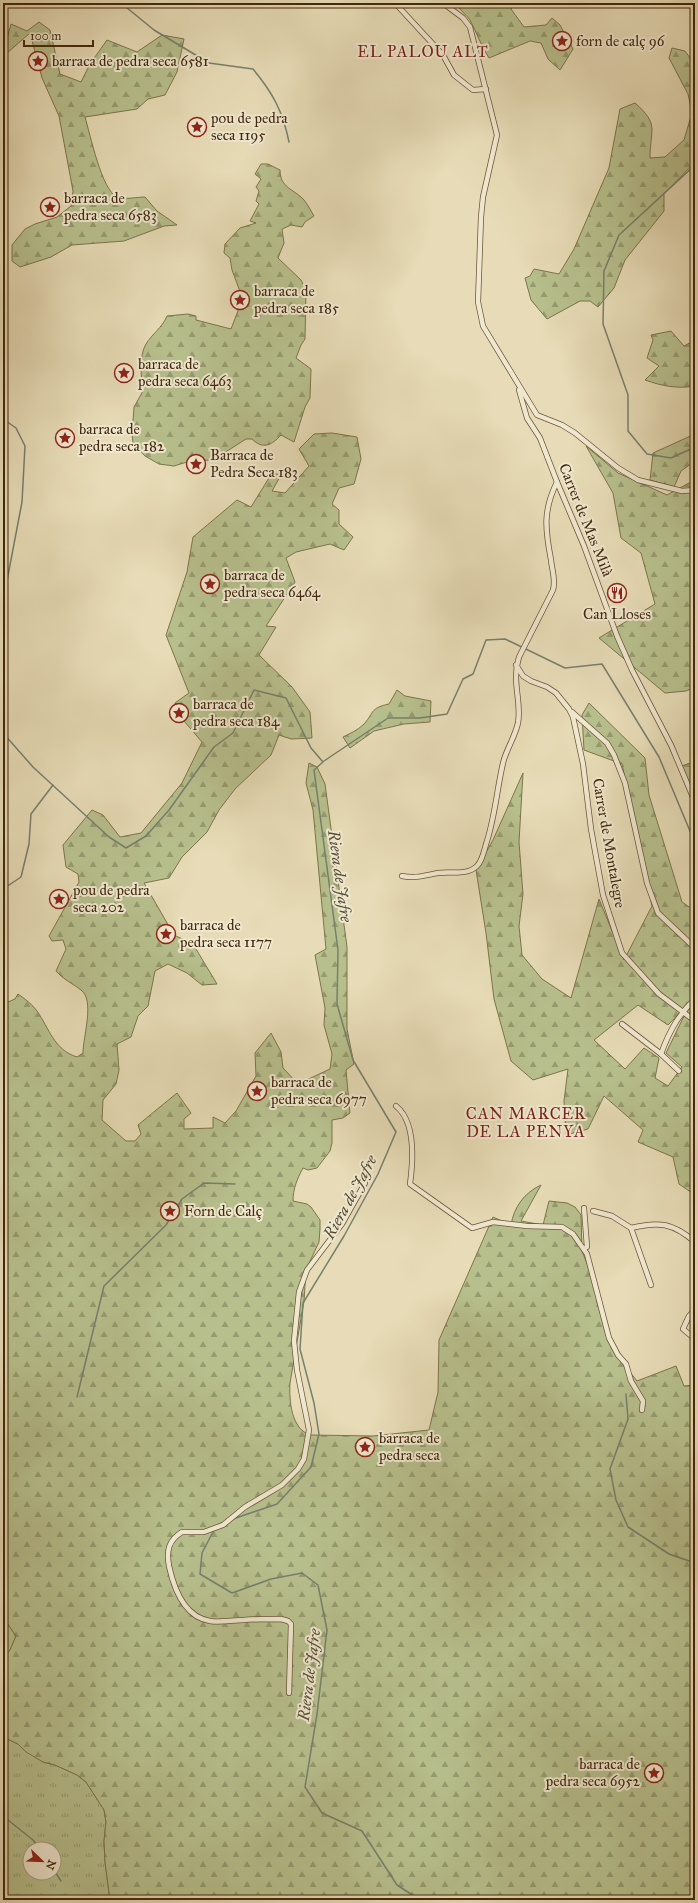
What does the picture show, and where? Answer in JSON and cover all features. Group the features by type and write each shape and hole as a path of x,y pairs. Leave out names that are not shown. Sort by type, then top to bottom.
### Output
{"street":[{"path":"395,3 443,55 454,75 459,80 473,90 486,89"},
{"path":"443,3 463,18 470,28 498,135 482,204 478,302 483,326 537,415 562,425 575,433 628,475 651,484 682,491 695,490"},
{"name":"Carrer de Mas Milà","path":"516,381 528,418 540,438 584,546 617,636 632,670 671,745 695,802"},
{"path":"402,876 415,878 437,873 472,870 478,865 483,856 493,822 503,762 518,724 515,680 518,657 553,590 555,580 548,547 545,518 549,497 557,482"},
{"name":"Carrer de Montalegre","path":"516,665 523,676 552,690 569,709 573,717 583,764 591,829 603,895 622,953 659,994 695,1021"},
{"path":"569,709 607,743 614,755 626,783 647,883 658,913 695,948"},
{"path":"661,1054 668,1036 682,1011 695,999"},
{"path":"622,1024 661,1054 679,1071"},
{"path":"396,1106 404,1116 411,1134 412,1153 410,1184 472,1228 493,1222 526,1226 562,1227 569,1230 584,1249 592,1270 609,1338 618,1355 626,1364 631,1381 643,1401 642,1410"},
{"path":"290,1693 291,1624 288,1621 281,1619 210,1621 194,1615 177,1593 171,1576 168,1551 170,1542 178,1534 187,1531 204,1532 222,1525 245,1507 282,1485 298,1469 306,1451 308,1430 297,1370 294,1341 299,1292 307,1270 342,1224 365,1183"},
{"path":"584,1208 587,1247 584,1249"},
{"path":"593,1211 612,1216 631,1228 652,1285"},
{"path":"631,1228 647,1224 667,1224 682,1230 695,1242"},
{"path":"695,1310 689,1316 683,1329 695,1339"}],"green space":[{"path":"456,3 514,3 511,9 524,27 546,25 552,18 560,25 573,49 560,70 548,59 541,43 530,41 489,58 470,20"},
{"path":"39,22 50,30 60,74 81,82 90,64 107,40 137,52 162,35 184,39 177,72 165,95 148,99 137,109 85,117 97,161 106,184 112,193 120,198 145,197 157,211 177,225 164,226 124,241 72,245 51,257 20,267 12,261 12,245 25,229 57,217 71,206 73,191 59,116 42,78 30,33 7,53 5,46 11,24 27,31"},
{"path":"672,48 685,51 695,65 695,162 664,194 664,211 625,260 614,288 598,307 590,301 580,301 547,319 531,300 525,278 530,276 534,269 559,274 574,249 609,168 620,109 635,103 648,117 652,128 650,158 665,157 684,140 692,113 688,94 669,58"},
{"path":"261,164 268,164 280,170 282,181 288,188 304,200 314,216 305,222 302,227 291,225 282,229 284,243 278,258 301,280 306,290 305,339 296,358 311,369 310,398 305,407 294,442 281,435 271,444 267,445 260,444 252,439 246,439 213,460 190,461 174,466 159,464 145,456 133,443 132,434 134,407 143,391 141,367 142,354 148,340 167,316 188,314 196,316 196,320 231,329 242,297 232,270 230,258 224,253 225,244 240,228 256,223 250,221 259,204 256,201 259,191 256,187 261,179 255,174"},
{"path":"671,331 684,346 695,340 695,386 670,386 645,380 659,366 647,358 653,340 651,335"},
{"path":"332,433 357,437 361,459 354,484 339,488 332,504 339,510 339,524 353,537 344,550 330,544 296,552 286,558 295,582 266,626 276,627 259,655 292,687 310,712 312,738 291,739 279,735 271,755 235,789 219,810 207,832 182,857 169,878 144,883 174,935 193,944 217,984 202,985 187,973 168,964 155,971 148,1006 138,1016 131,1037 117,1044 119,1070 116,1084 103,1100 102,1120 126,1141 135,1141 141,1134 138,1125 177,1093 191,1113 184,1119 184,1129 213,1128 213,1117 225,1123 236,1111 256,1076 255,1053 271,1033 281,1052 283,1068 298,1084 330,1069 332,1054 324,1025 325,1008 315,955 326,949 313,810 306,783 309,763 317,767 325,784 347,947 347,1029 354,1064 346,1070 350,1113 343,1118 332,1120 332,1143 330,1151 317,1168 308,1170 303,1168 297,1180 294,1192 293,1201 307,1204 311,1207 320,1220 319,1242 306,1270 304,1301 290,1383 291,1406 295,1421 304,1432 311,1435 373,1436 429,1430 438,1392 439,1340 493,1217 511,1225 512,1218 521,1201 535,1188 541,1185 521,1221 543,1225 549,1201 567,1203 575,1207 581,1215 582,1251 596,1286 597,1303 609,1329 611,1348 637,1381 676,1366 684,1386 695,1385 695,1900 110,1900 105,1862 104,1841 106,1822 104,1810 86,1782 77,1775 55,1765 43,1762 26,1752 18,1744 3,1737 3,1658 10,1650 16,1636 3,1617 3,999 8,1002 15,999 18,994 35,1008 57,1044 69,1054 77,1057 83,1053 88,1010 85,995 81,990 56,971 66,949 63,940 52,941 49,936 79,882 78,874 66,867 63,845 92,810 103,815 120,837 141,833 182,783 202,742 178,714 175,703 189,693 166,635 187,572 193,537 237,500 251,507 272,473 281,475 272,491 285,493 309,466 299,449 314,434"},
{"path":"695,434 695,461 681,471 674,487 650,480 653,453"},
{"path":"586,446 618,473 667,495 689,483 695,482 695,687 686,691 665,693 599,638 655,604 641,553 621,538 613,493"},
{"path":"397,690 405,696 431,701 430,722 404,724 374,731 350,748 343,737 361,727 378,707 389,704"},
{"path":"589,703 645,758 649,795 682,902 695,911 695,942 693,948 695,950 695,997 668,1025 638,1005 594,1040 625,1069 644,1048 659,1058 655,1078 668,1086 682,1067 666,1053 686,1012 695,1004 695,1195 679,1184 673,1157 638,1142 643,1130 604,1096 588,1129 566,1135 564,1101 568,1069 533,1080 511,1061 494,999 476,870 493,840 523,773 519,842 523,894 519,926 522,955 542,979 571,998 599,899 624,960 652,906 622,764 584,750 582,715"},
{"path":"695,761 695,797 682,766"},
{"path":"3,1617 16,1636 10,1650 3,1658"},
{"path":"3,1737 18,1744 43,1762 55,1765 77,1775 86,1782 104,1810 106,1822 104,1841 105,1862 110,1900 3,1900"}],"waterway":[{"path":"121,3 154,30 209,63 253,69 266,86 276,103 284,121 289,142"},
{"path":"695,165 619,235 604,271 603,324 628,395 628,431 647,454 671,458 695,447"},
{"name":"Riera de Jafre","path":"3,419 16,428 25,446 22,502 6,586 5,643 3,654"},
{"path":"324,761 388,718 420,718 447,714 463,679 473,674 486,640 505,639 565,668 602,664 659,757 695,843"},
{"name":"Riera de Jafre","path":"3,733 33,767 109,837 126,848 146,836 169,810 214,747 233,733 254,690 286,698 311,748 323,762 314,770 338,950 337,1004 353,1060 396,1132 378,1174 344,1236 303,1303 300,1349 314,1403 319,1434 311,1467 277,1504 233,1519"},
{"path":"3,889 21,877 29,844 31,814 53,785"},
{"path":"77,1397 104,1286 166,1225 182,1199 204,1183 235,1184"},
{"path":"626,1394 628,1419 610,1469 616,1500 628,1527 669,1554 695,1563"},
{"name":"Riera de Jafre","path":"215,1526 222,1523"},
{"name":"Riera de Jafre","path":"214,1530 202,1553 200,1574 232,1593 271,1579 302,1573 318,1585 327,1630 317,1714 305,1787 322,1813 362,1831 397,1885 420,1900"},
{"path":"3,1816 34,1841"}],"place":[{"name":"forn de calç 96","path":"562,41"},
{"name":"barraca de pedra seca 6581","path":"38,61"},
{"name":"pou de pedra seca 1195","path":"197,127"},
{"name":"barraca de pedra seca 6583","path":"50,207"},
{"name":"barraca de pedra seca 185","path":"240,300"},
{"name":"barraca de pedra seca 6463","path":"124,373"},
{"name":"barraca de pedra seca 182","path":"65,438"},
{"name":"Barraca de Pedra Seca 183","path":"196,464"},
{"name":"barraca de pedra seca 6464","path":"210,584"},
{"name":"Can Lloses","path":"617,593"},
{"name":"barraca de pedra seca 184","path":"179,713"},
{"name":"pou de pedra seca 202","path":"59,899"},
{"name":"barraca de pedra seca 1177","path":"166,934"},
{"name":"barraca de pedra seca 6977","path":"257,1091"},
{"name":"Forn de Calç","path":"170,1211"},
{"name":"barraca de pedra seca","path":"365,1447"},
{"name":"barraca de pedra seca 6952","path":"654,1773"}],"district":[{"name":"EL PALOU ALT","path":"423,51"},
{"name":"CAN MARCER DE LA PENYA","path":"526,1122"}]}
